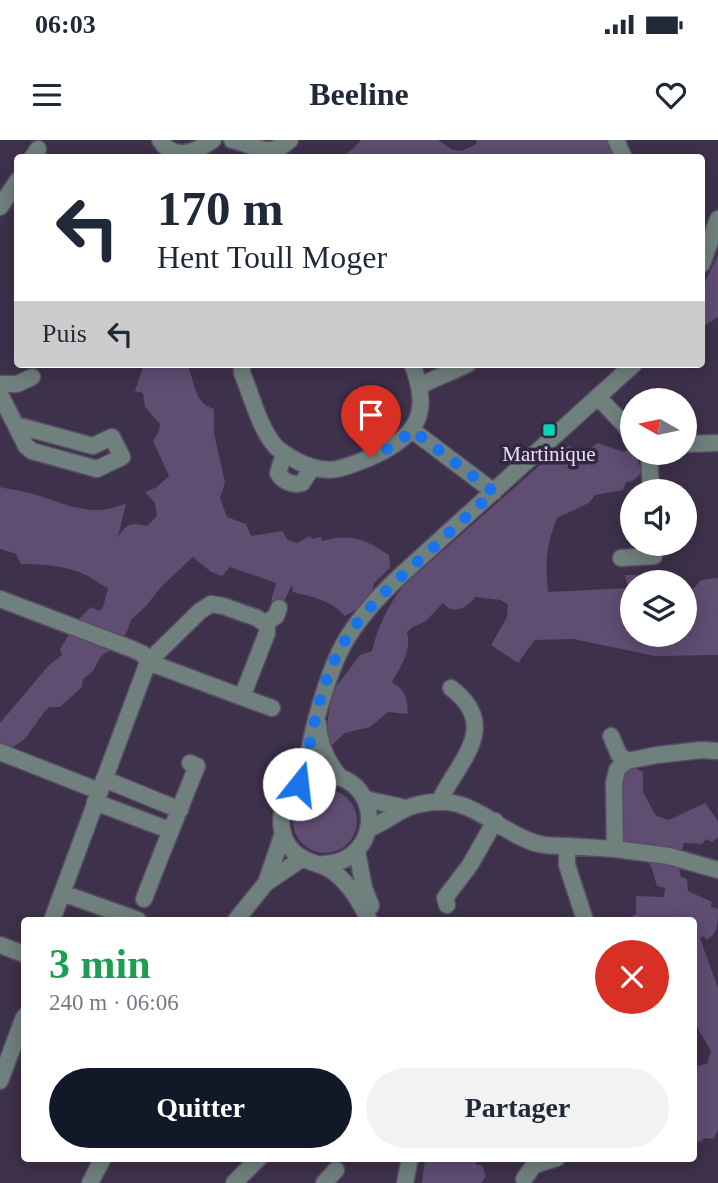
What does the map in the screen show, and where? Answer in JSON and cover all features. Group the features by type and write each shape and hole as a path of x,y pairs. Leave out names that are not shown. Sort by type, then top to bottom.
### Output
{"street":[{"path":"160,140 167,149 183,153 193,152 214,140"},
{"path":"232,140 270,152 290,140"},
{"path":"0,207 14,186"},
{"path":"705,256 718,219"},
{"path":"242,368 275,445 284,454 312,468 328,471 353,465 397,444 412,430 421,396 421,385 414,368"},
{"path":"421,385 459,368"},
{"path":"301,782 330,669 341,646 365,613 630,368"},
{"path":"0,384 17,384 32,377"},
{"path":"0,394 16,425 28,448 97,469 122,457 112,437 93,446 16,425"},
{"path":"598,397 620,420"},
{"path":"412,430 494,492"},
{"path":"697,444 718,443"},
{"path":"284,454 278,472 280,478 287,482 299,485 305,482 312,468"},
{"path":"621,558 654,556"},
{"path":"0,599 138,651 148,662 272,708"},
{"path":"53,917 148,662 200,611 211,604 266,623"},
{"path":"266,623 276,616 279,608"},
{"path":"242,697 267,633 266,623"},
{"path":"439,802 469,752 475,727 469,706 451,688"},
{"path":"318,715 321,747 334,770 358,789 365,799 369,813 365,839 357,851 342,861 323,864"},
{"path":"611,736 626,761"},
{"path":"615,849 614,783 617,770 626,761 675,752 718,751"},
{"path":"0,752 99,791 169,831"},
{"path":"144,900 169,831 197,766 190,763"},
{"path":"341,777 323,775 301,782 289,793 283,804 283,834 291,848 303,858 323,864 350,887 367,917"},
{"path":"99,791 180,810"},
{"path":"365,799 406,808 439,802 467,806 534,843 669,856 718,870"},
{"path":"368,829 386,822 406,808"},
{"path":"447,905 445,898 470,865 495,821"},
{"path":"266,883 283,834"},
{"path":"567,846 567,865 583,917"},
{"path":"357,851 364,888 378,917"},
{"path":"238,917 266,883 303,858"},
{"path":"62,893 130,917"},
{"path":"0,945 21,953"},
{"path":"0,1081 21,1025"},
{"path":"90,1183 101,1162"},
{"path":"234,1183 255,1162"},
{"path":"405,1183 409,1162"},
{"path":"414,1183 418,1162"},
{"path":"524,1179 534,1165 544,1162"},
{"path":"324,1183 337,1170"}],"shaded area":[{"path":"361,140 438,140 451,149 462,151 476,144 477,140 614,140 626,154 346,154"},
{"path":"718,255 718,317 705,325 705,281"},
{"path":"143,368 188,368 202,402 214,409 214,433 225,483 220,498 227,517 246,524 251,536 282,531 288,540 297,543 310,536 312,539 321,537 322,541 357,539 389,555 390,568 374,583 372,593 357,609 345,616 327,603 293,592 292,585 282,605 271,601 276,583 230,567 222,576 211,572 193,557 131,620 127,632 114,648 101,656 93,671 83,679 82,687 60,707 49,707 24,739 0,757 0,723 49,665 62,655 60,649 79,619 91,607 99,611 103,607 108,588 72,570 21,564 16,554 0,549 0,487 90,510 113,508 126,503 118,537 130,525 147,526 157,516 155,503 145,492 157,487 169,476 153,441 160,424 145,407 143,393 135,391"},
{"path":"598,443 620,451 620,466 640,466 642,472 635,479 620,479 620,491 595,495 589,503 557,518 547,554 548,592 620,588 620,647 697,647 697,585 701,580 718,578 718,655 655,656 573,639 535,640 518,663 491,645 507,617 508,605 501,600 475,597 468,605 455,610 443,603 426,621 407,632 407,652 392,682 405,695 408,714 388,712 370,727 345,733 331,746 326,731 332,692 360,655 372,651 384,616 404,585 547,459 568,446 585,451"},
{"path":"635,768 643,772 643,792 656,816 669,820 705,803 718,821 718,837 712,842 706,839 702,844 684,843 678,863 681,877 687,879 688,891 712,902 711,907 718,909 715,932 706,940 704,936 700,938 718,988 718,1130 713,1139 704,1138 701,1142 697,1141 697,1066 707,1064 711,1051 697,1027 697,917 630,917 636,914 636,896 664,897 665,888 657,886 643,854 621,844 617,794 625,771"},
{"path":"325,789 348,798 357,821 348,844 325,853 302,844 293,821 302,798"},
{"path":"425,1162 477,1162 476,1165 482,1165 486,1176 481,1183 422,1183"}],"place":[{"name":"Martinique","path":"549,430"}],"route":[{"path":"299,784 330,669 345,640 392,584 494,492 412,430 397,444 371,457"}]}
